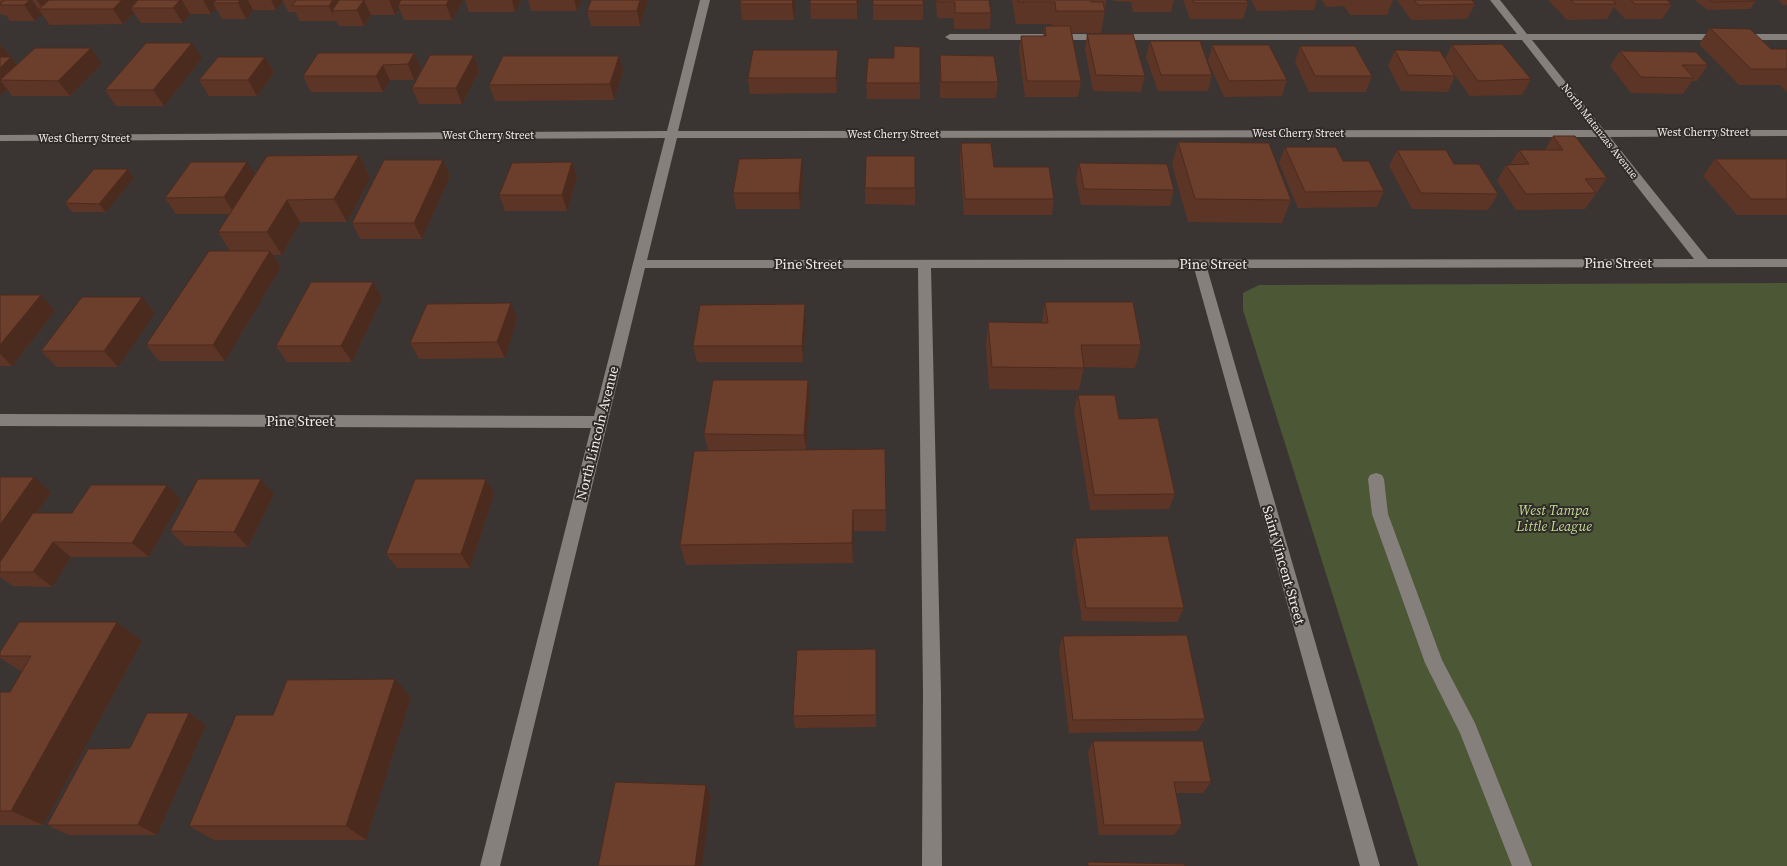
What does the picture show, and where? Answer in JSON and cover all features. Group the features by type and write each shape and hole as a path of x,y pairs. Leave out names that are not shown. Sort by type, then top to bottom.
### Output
{"street":[{"name":"North Lincoln Avenue","path":"490,866 705,0"},
{"name":"North Matanzas Avenue","path":"1495,0 1704,263"},
{"path":"950,37 1787,37"},
{"name":"West Cherry Street","path":"0,138 672,134 1787,133"},
{"name":"Pine Street","path":"640,264 1787,263"},
{"path":"924,264 932,683 932,866"},
{"name":"Saint Vincent Street","path":"1199,264 1370,866"},
{"name":"Pine Street","path":"0,420 600,422"},
{"path":"1376,479 1380,514 1434,662 1468,728 1522,866"}],"green space":[{"name":"West Tampa Little League","path":"1787,283 1787,866 1418,866 1243,310 1243,293 1259,285"}],"building":[{"path":"5,0 30,0 24,5 0,5"},
{"path":"49,0 122,0 113,9 39,9"},
{"path":"138,0 180,0 173,8 131,8"},
{"path":"216,0 240,0 238,3 213,3"},
{"path":"296,0 333,0 329,6 292,6"},
{"path":"339,0 364,0 357,10 332,11"},
{"path":"401,0 449,0 446,5 398,5"},
{"path":"591,0 640,0 637,11 587,11"},
{"path":"741,0 793,0 792,4 740,4"},
{"path":"810,0 857,0 857,4 810,4"},
{"path":"873,0 923,0 923,5 873,5"},
{"path":"937,0 989,0 991,13 955,13 955,2 938,2"},
{"path":"1018,0 1091,0 1091,2 1103,2 1105,11 1056,11 1055,2 1018,2"},
{"path":"1193,0 1246,0 1248,3 1194,3"},
{"path":"1414,0 1472,0 1475,4 1418,5"},
{"path":"1571,0 1613,0 1616,4 1575,4"},
{"path":"1631,0 1667,0 1672,4 1635,4"},
{"path":"1709,0 1754,0 1756,1 1712,2"},
{"path":"1045,26 1070,26 1081,81 1027,81 1021,36 1046,36"},
{"path":"1710,28 1750,29 1771,49 1787,49 1787,69 1751,69"},
{"path":"1087,34 1133,34 1145,76 1096,75"},
{"path":"1150,41 1200,41 1212,75 1161,75"},
{"path":"146,43 192,43 153,90 105,90"},
{"path":"1502,44 1531,79 1478,81 1452,45"},
{"path":"1212,45 1269,45 1287,80 1229,81"},
{"path":"894,46 920,47 920,83 866,83 868,58 894,58"},
{"path":"1300,46 1355,46 1372,76 1315,76"},
{"path":"35,48 91,48 58,81 0,80"},
{"path":"753,50 838,50 836,78 748,78"},
{"path":"1395,50 1440,51 1455,76 1408,75"},
{"path":"1620,51 1696,52 1708,65 1682,65 1694,78 1641,77"},
{"path":"318,53 414,53 408,64 383,65 376,76 303,76"},
{"path":"430,55 474,55 456,88 412,88"},
{"path":"940,55 994,56 998,82 941,82"},
{"path":"503,56 619,56 610,84 489,85"},
{"path":"0,57 11,57 0,68"},
{"path":"218,57 265,57 248,80 199,80"},
{"path":"1553,136 1575,136 1607,178 1585,179 1596,193 1526,194 1506,165 1529,164 1519,150 1563,150"},
{"path":"1178,142 1269,143 1291,200 1195,199"},
{"path":"961,143 991,143 994,167 1049,167 1054,199 965,199"},
{"path":"1285,147 1336,147 1343,161 1369,161 1384,191 1305,192"},
{"path":"1397,150 1446,150 1454,164 1479,164 1498,194 1421,193"},
{"path":"359,155 334,199 287,200 267,232 218,232 267,156"},
{"path":"866,156 915,156 915,188 865,188"},
{"path":"802,158 799,193 733,193 739,159"},
{"path":"1715,159 1787,159 1787,199 1751,199"},
{"path":"384,160 443,160 414,223 352,223"},
{"path":"191,162 247,162 224,197 165,198"},
{"path":"572,162 562,195 499,195 512,163"},
{"path":"1079,163 1167,164 1174,190 1084,189"},
{"path":"94,169 128,169 99,204 65,203"},
{"path":"209,251 270,251 213,345 146,345"},
{"path":"311,282 373,282 341,346 276,346"},
{"path":"0,295 41,295 0,345"},
{"path":"82,297 142,297 104,351 41,351"},
{"path":"1045,302 1133,302 1141,345 1081,345 1084,368 992,367 988,322 1048,323"},
{"path":"511,303 497,342 410,343 427,304"},
{"path":"805,304 802,346 693,346 700,305"},
{"path":"713,380 808,380 804,435 704,434"},
{"path":"1078,395 1115,395 1119,419 1158,418 1175,494 1094,495"},
{"path":"885,449 886,510 853,510 852,543 680,545 694,451"},
{"path":"0,477 34,477 0,525"},
{"path":"198,479 261,479 234,532 170,531"},
{"path":"415,479 486,479 461,554 386,554"},
{"path":"91,485 167,485 132,543 53,542 33,572 0,572 0,562 33,513 72,513"},
{"path":"1168,536 1184,608 1086,608 1075,538"},
{"path":"19,622 117,622 11,811 0,811 0,692 10,692 31,656 0,656 0,652"},
{"path":"1187,635 1205,719 1073,720 1063,636"},
{"path":"876,649 876,715 793,716 797,650"},
{"path":"395,679 346,826 189,826 236,715 273,715 287,680"},
{"path":"147,713 189,713 138,825 47,825 88,749 130,748"},
{"path":"1093,741 1203,741 1211,782 1174,782 1182,825 1104,825"},
{"path":"615,782 706,785 695,866 598,866"},
{"path":"1088,862 1185,864 1185,866 1088,866"}]}
